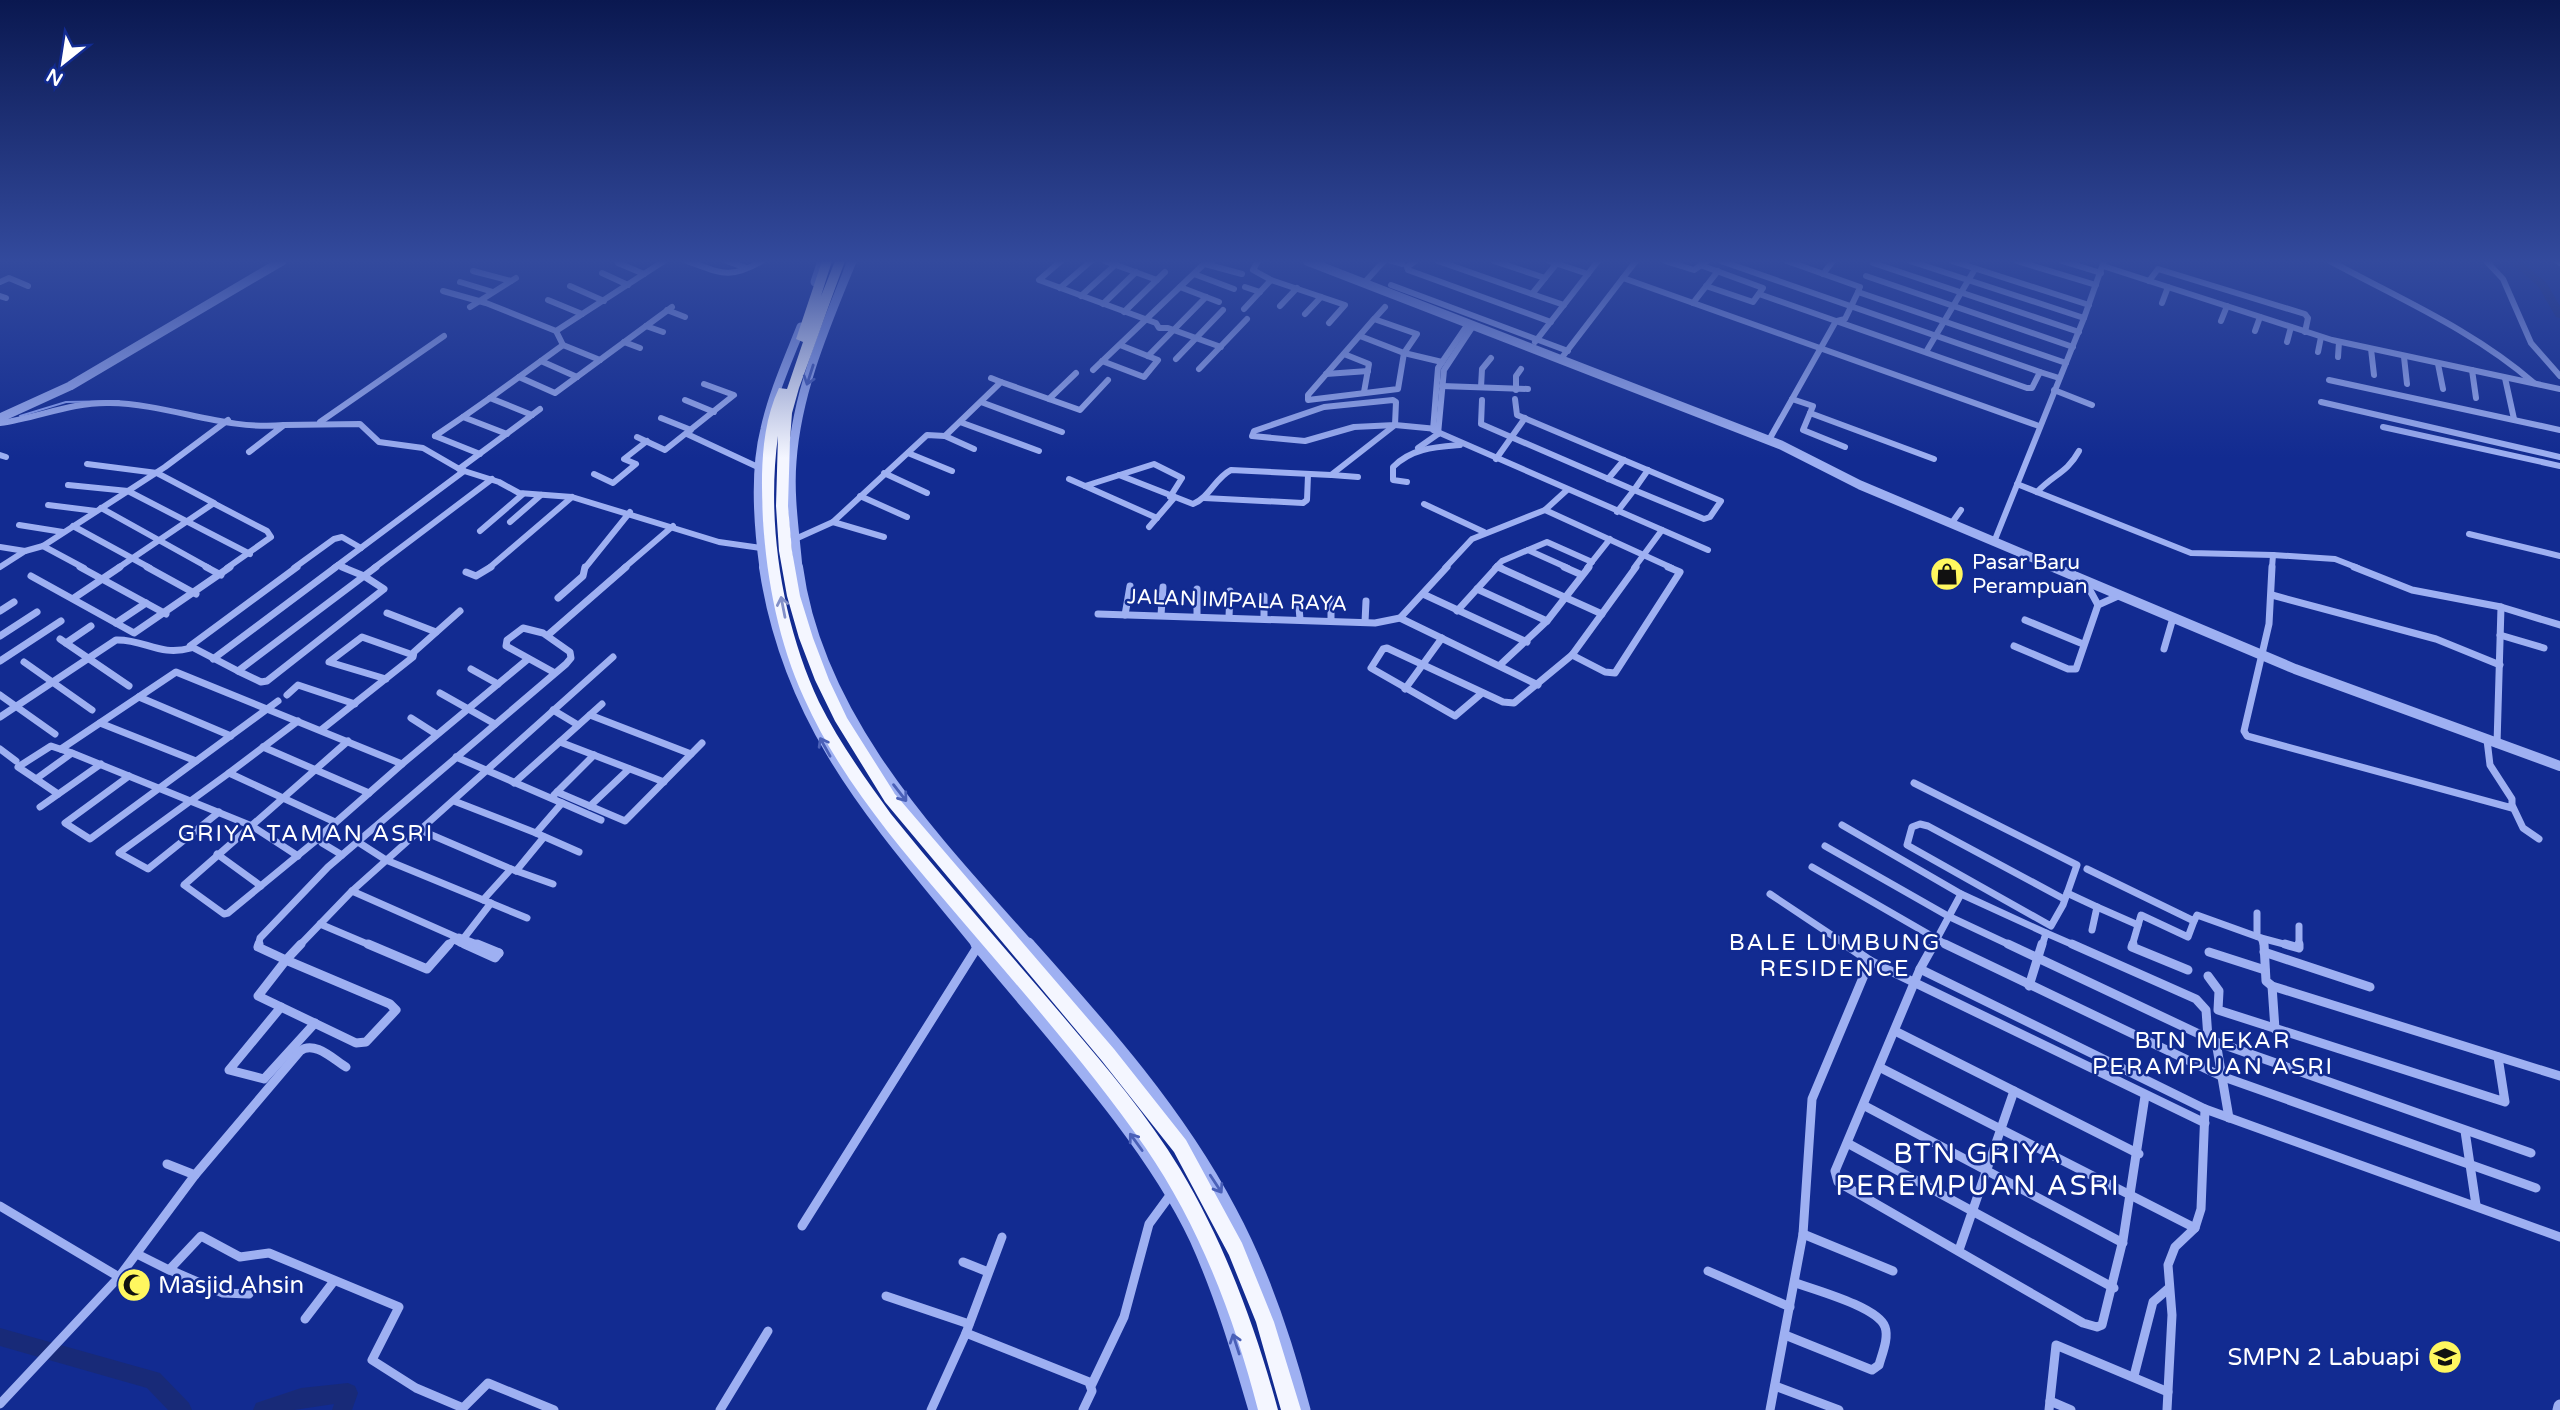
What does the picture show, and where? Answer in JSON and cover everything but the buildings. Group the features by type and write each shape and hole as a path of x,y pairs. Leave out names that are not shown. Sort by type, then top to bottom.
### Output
{"highway":[{"path":"806,327 776,412 766,479 774,561 788,634 812,701 847,764 885,818 1129,1110 1188,1198 1233,1292 1250,1339 1268,1410"},
{"path":"816,327 787,409 782,475 785,541 801,628 816,672 858,753 890,799 1108,1055 1180,1146 1236,1249 1265,1322 1291,1410"},
{"path":"818,327 822,335"},
{"path":"795,344 805,331"}],"street":[{"path":"2,419 83,378 170,327"},
{"path":"545,327 556,331 564,345 600,360"},
{"path":"556,331 562,327"},
{"path":"519,377 555,393 645,327"},
{"path":"648,327 663,332"},
{"path":"801,327 768,413 760,468 761,548 774,631 801,702 838,771 870,814 1117,1116 1171,1194 1195,1237 1225,1310 1255,1410"},
{"path":"825,327 800,408 791,458 793,540 800,587 816,642 844,707 870,754 946,850 1120,1053 1194,1149 1223,1194 1245,1238 1283,1331 1304,1410"},
{"path":"1093,370 1139,327"},
{"path":"1158,327 1221,347"},
{"path":"1148,356 1173,327"},
{"path":"1176,359 1207,327"},
{"path":"1199,369 1240,327"},
{"path":"1368,327 1308,395 1308,400 1398,388 1404,353 1416,333 1399,327"},
{"path":"1407,482 1394,480 1393,467 1436,431 1444,363 1469,327"},
{"path":"1476,327 1533,344 1568,351"},
{"path":"1492,327 1533,344 1560,360 1769,440 1826,470 2086,583 2261,655 2560,766"},
{"path":"1533,344 1547,327"},
{"path":"1560,360 1586,327"},
{"path":"1763,327 2039,426"},
{"path":"1769,440 1833,327"},
{"path":"1853,327 2030,388 2040,372"},
{"path":"1909,327 2059,378"},
{"path":"1926,352 1941,327"},
{"path":"1961,327 2066,363"},
{"path":"2014,327 2073,347"},
{"path":"2064,327 2079,332"},
{"path":"1994,542 2081,327"},
{"path":"2255,331 2256,327"},
{"path":"2287,342 2291,327 2339,342 2404,357 2560,389"},
{"path":"2305,332 2306,327"},
{"path":"2454,327 2514,364 2535,384"},
{"path":"2524,327 2531,343 2560,376"},
{"path":"319,423 444,335"},
{"path":"1360,336 1404,353 1444,363"},
{"path":"2318,352 2322,337"},
{"path":"624,342 640,348"},
{"path":"2338,357 2339,342"},
{"path":"480,454 435,436 564,345"},
{"path":"1102,361 1144,377 1158,360 1120,345"},
{"path":"2371,349 2374,375"},
{"path":"1344,354 1367,363 1364,392"},
{"path":"2404,357 2407,384"},
{"path":"1481,387 1482,369 1491,358"},
{"path":"541,361 577,377"},
{"path":"1439,399 1444,363"},
{"path":"2438,364 2443,389"},
{"path":"1516,390 1516,376 1521,369"},
{"path":"2472,370 2476,398"},
{"path":"1326,374 1368,371"},
{"path":"1049,399 1076,373"},
{"path":"991,378 1080,410 1108,380"},
{"path":"2505,378 2514,419"},
{"path":"2329,380 2560,430"},
{"path":"945,436 1001,382"},
{"path":"637,437 665,450 734,395 704,384"},
{"path":"1442,386 1528,389"},
{"path":"2054,390 2092,405"},
{"path":"490,398 532,415"},
{"path":"1792,398 1812,406 1802,430 1845,447"},
{"path":"1482,400 1481,424 1511,438 1704,519 1710,517 1720,503 1718,497 1515,414 1515,399"},
{"path":"685,400 714,412"},
{"path":"1331,475 1395,425 1396,402 1385,400 1324,407 1252,434 1258,439 1305,441 1348,427 1395,425 1436,431 1709,550"},
{"path":"981,402 1062,432"},
{"path":"2321,402 2560,457"},
{"path":"2,419 23,420 60,407 110,403 228,420 255,428 319,423 360,424 379,442 423,448 462,470 492,479 523,494 572,497 630,512 728,545 761,548"},
{"path":"212,659 540,409"},
{"path":"1810,413 1934,459"},
{"path":"463,417 507,434"},
{"path":"661,418 760,468"},
{"path":"1496,459 1525,418"},
{"path":"0,567 25,551 43,546 99,510 228,420"},
{"path":"960,422 1039,451"},
{"path":"249,452 284,425"},
{"path":"2383,426 2560,466"},
{"path":"793,540 834,522 884,473 932,433 974,449"},
{"path":"594,474 612,482 636,464 624,459 647,441"},
{"path":"1415,450 1465,445"},
{"path":"2037,492 2051,477 2069,469 2079,451"},
{"path":"908,453 952,471"},
{"path":"1608,479 1624,460"},
{"path":"31,576 137,632 196,594 272,536 157,472 87,464"},
{"path":"1084,486 1154,464 1182,478 1172,497 1149,527"},
{"path":"1119,475 1193,504 1203,498 1222,475 1231,470 1358,477"},
{"path":"1618,512 1648,470"},
{"path":"884,473 927,493"},
{"path":"1203,498 1300,504 1307,500 1308,475"},
{"path":"238,671 492,479"},
{"path":"1069,479 1157,518"},
{"path":"2017,484 2190,553 2335,559 2412,590 2501,607 2560,625"},
{"path":"68,485 128,491 250,554"},
{"path":"1538,685 1401,618 1472,539 1545,510 1567,490"},
{"path":"480,531 523,494"},
{"path":"510,523 542,495"},
{"path":"860,496 907,517"},
{"path":"466,572 476,576 482,574 572,497"},
{"path":"74,598 213,503"},
{"path":"1424,504 1484,532"},
{"path":"48,505 99,510 221,575"},
{"path":"1545,510 1679,570 1622,662 1611,674 1572,655"},
{"path":"1951,524 1961,510"},
{"path":"558,598 583,576 586,564 630,512"},
{"path":"834,522 884,537"},
{"path":"19,525 63,533"},
{"path":"74,526 196,594"},
{"path":"548,635 673,526"},
{"path":"1482,693 1455,716 1372,670 1383,649 1503,702 1514,703 1572,655 1662,530"},
{"path":"2469,534 2560,556"},
{"path":"191,648 190,646 334,539 342,537 361,548"},
{"path":"1500,665 1547,621 1610,539"},
{"path":"1457,611 1503,560 1550,542 1592,562"},
{"path":"43,546 166,614"},
{"path":"0,547 25,551"},
{"path":"1528,550 1582,575"},
{"path":"2273,555 2269,624 2244,731 2247,736 2469,798 2513,807"},
{"path":"0,717 88,657 120,639 164,654 191,648 263,682 384,589 338,565"},
{"path":"1497,566 1602,614"},
{"path":"2014,646 2074,670 2098,605 2094,593 2086,583"},
{"path":"1125,615 1130,586"},
{"path":"1161,615 1163,587"},
{"path":"1196,616 1198,589"},
{"path":"1477,589 1547,621"},
{"path":"1229,617 1230,592"},
{"path":"1423,594 1527,642"},
{"path":"2272,595 2436,639 2500,665"},
{"path":"1264,596 1264,618"},
{"path":"1298,596 1300,619"},
{"path":"2098,605 2118,596"},
{"path":"1331,598 1331,620"},
{"path":"1365,622 1366,601"},
{"path":"0,611 14,602"},
{"path":"116,623 146,603"},
{"path":"2501,607 2500,665 2490,765 2523,828 2539,839"},
{"path":"321,730 386,679 460,611"},
{"path":"0,636 37,612"},
{"path":"387,613 436,632"},
{"name":"JALAN IMPALA RAYA","path":"1098,614 1375,623 1401,618"},
{"path":"2164,649 2173,618"},
{"path":"2025,620 2083,644"},
{"path":"0,661 61,621"},
{"path":"90,626 63,641 129,686"},
{"path":"555,673 506,646 507,640 523,628 548,635 572,654 555,673 342,855 258,942 258,947 286,960 396,1010 364,1044 356,1043 257,995 286,960 352,891 613,657"},
{"path":"2500,635 2544,648"},
{"path":"386,679 329,662 362,637 413,655"},
{"path":"1405,689 1442,638"},
{"path":"348,741 184,885 224,914 298,856 436,734 528,659"},
{"path":"24,662 92,710"},
{"path":"471,668 498,684"},
{"path":"61,749 176,672 402,764"},
{"path":"287,695 298,685 355,704"},
{"path":"440,693 495,724"},
{"path":"0,695 55,734"},
{"path":"138,697 231,736"},
{"path":"129,776 65,823 90,839 278,701"},
{"path":"514,783 602,704"},
{"path":"554,710 578,725"},
{"path":"590,715 691,754"},
{"path":"411,718 436,734"},
{"path":"219,813 148,869 119,853 298,720"},
{"path":"100,723 196,761"},
{"path":"560,742 664,782"},
{"path":"456,757 514,783 590,806 625,821 702,743"},
{"path":"58,794 18,767 47,746 101,764 252,826 298,856"},
{"path":"263,747 369,793"},
{"path":"36,779 72,753"},
{"path":"2,754 16,761"},
{"path":"554,795 594,755"},
{"path":"40,807 101,764"},
{"path":"590,806 629,769"},
{"path":"229,773 286,797 335,822"},
{"path":"1914,783 2075,863 2065,896 2054,924 2046,925 1909,846 1907,837 1916,825 1927,826 2065,896 2138,925"},
{"path":"554,795 562,803 601,820"},
{"path":"454,801 579,852"},
{"path":"320,924 427,969 458,939 514,870 562,803"},
{"path":"1842,825 1961,894 2196,999 2206,1010 2230,1118"},
{"path":"420,830 553,884"},
{"path":"319,838 342,855"},
{"path":"358,842 386,860 527,918"},
{"path":"1825,846 1948,916 2212,1040 2531,1153"},
{"path":"217,855 261,886"},
{"path":"1812,867 1934,939 2221,1076 2536,1188"},
{"path":"2087,869 2194,921"},
{"path":"352,891 458,939"},
{"path":"1770,894 1870,961 2205,1123"},
{"path":"1961,894 1934,939 1920,969 1881,1068 1835,1171 1838,1182 2088,1326 2102,1325 2115,1287 2133,1197 2145,1096"},
{"path":"2092,930 2097,907"},
{"path":"2258,913 2264,971 2266,981 2272,986 2560,1076"},
{"path":"2188,970 2132,947 2141,915 2188,937 2197,915 2297,948 2299,926"},
{"path":"2029,986 2046,933"},
{"path":"802,1226 978,946"},
{"path":"2209,952 2264,971"},
{"path":"2264,952 2370,987"},
{"path":"1770,1410 1796,1283 1803,1234 1812,1099 1870,961"},
{"path":"1920,969 2205,1109 2560,1237"},
{"path":"2208,976 2219,991 2218,1010 2505,1102 2498,1057"},
{"path":"2272,986 2275,1029"},
{"path":"281,1007 229,1070 256,1080 264,1079 315,1023"},
{"path":"1895,1031 2140,1154"},
{"path":"0,1404 118,1277 195,1175 304,1047 314,1047 346,1067"},
{"path":"1881,1068 2000,1131 2195,1228"},
{"path":"1959,1250 2014,1091"},
{"path":"1865,1106 2123,1243"},
{"path":"2167,1410 2172,1341 2167,1274 2175,1247 2195,1228 2201,1209 2205,1109"},
{"path":"2465,1130 2476,1205"},
{"path":"1849,1144 2115,1287"},
{"path":"167,1164 195,1175"},
{"path":"1083,1410 1092,1384 1120,1327 1149,1224 1171,1194"},
{"path":"1,1207 118,1277"},
{"path":"1803,1234 1893,1271"},
{"path":"170,1270 196,1238 201,1236 240,1257 269,1253 399,1308 372,1357 374,1364 394,1376 462,1408 488,1383 554,1410"},
{"path":"931,1410 967,1329 1002,1237"},
{"path":"137,1254 223,1293 249,1294"},
{"path":"962,1262 989,1272"},
{"path":"1708,1271 1790,1307"},
{"path":"304,1319 334,1281"},
{"path":"1785,1335 1865,1368 1872,1370 1879,1365 1885,1332 1880,1320 1866,1310 1796,1283"},
{"path":"2134,1377 2153,1302 2169,1288"},
{"path":"886,1296 1092,1384"},
{"path":"720,1410 768,1331"},
{"path":"2071,1410 2049,1406 2056,1345 2168,1392"},
{"path":"1775,1387 1839,1410"}],"waterway":[{"path":"20,416 66,402 119,401"},
{"path":"0,1337 153,1380 182,1410"},
{"path":"263,1410 301,1398 348,1393 342,1410"}],"place":[{"name":"Pasar Baru Perampuan","path":"1947,574"},
{"name":"Masjid Ahsin","path":"134,1285"},
{"name":"SMPN 2 Labuapi","path":"2445,1357"}],"district":[{"name":"GRIYA TAMAN ASRI","path":"306,833"},
{"name":"BALE LUMBUNG RESIDENCE","path":"1835,955"},
{"name":"BTN MEKAR PERAMPUAN ASRI","path":"2213,1053"},
{"name":"BTN GRIYA PEREMPUAN ASRI","path":"1978,1169"}]}
